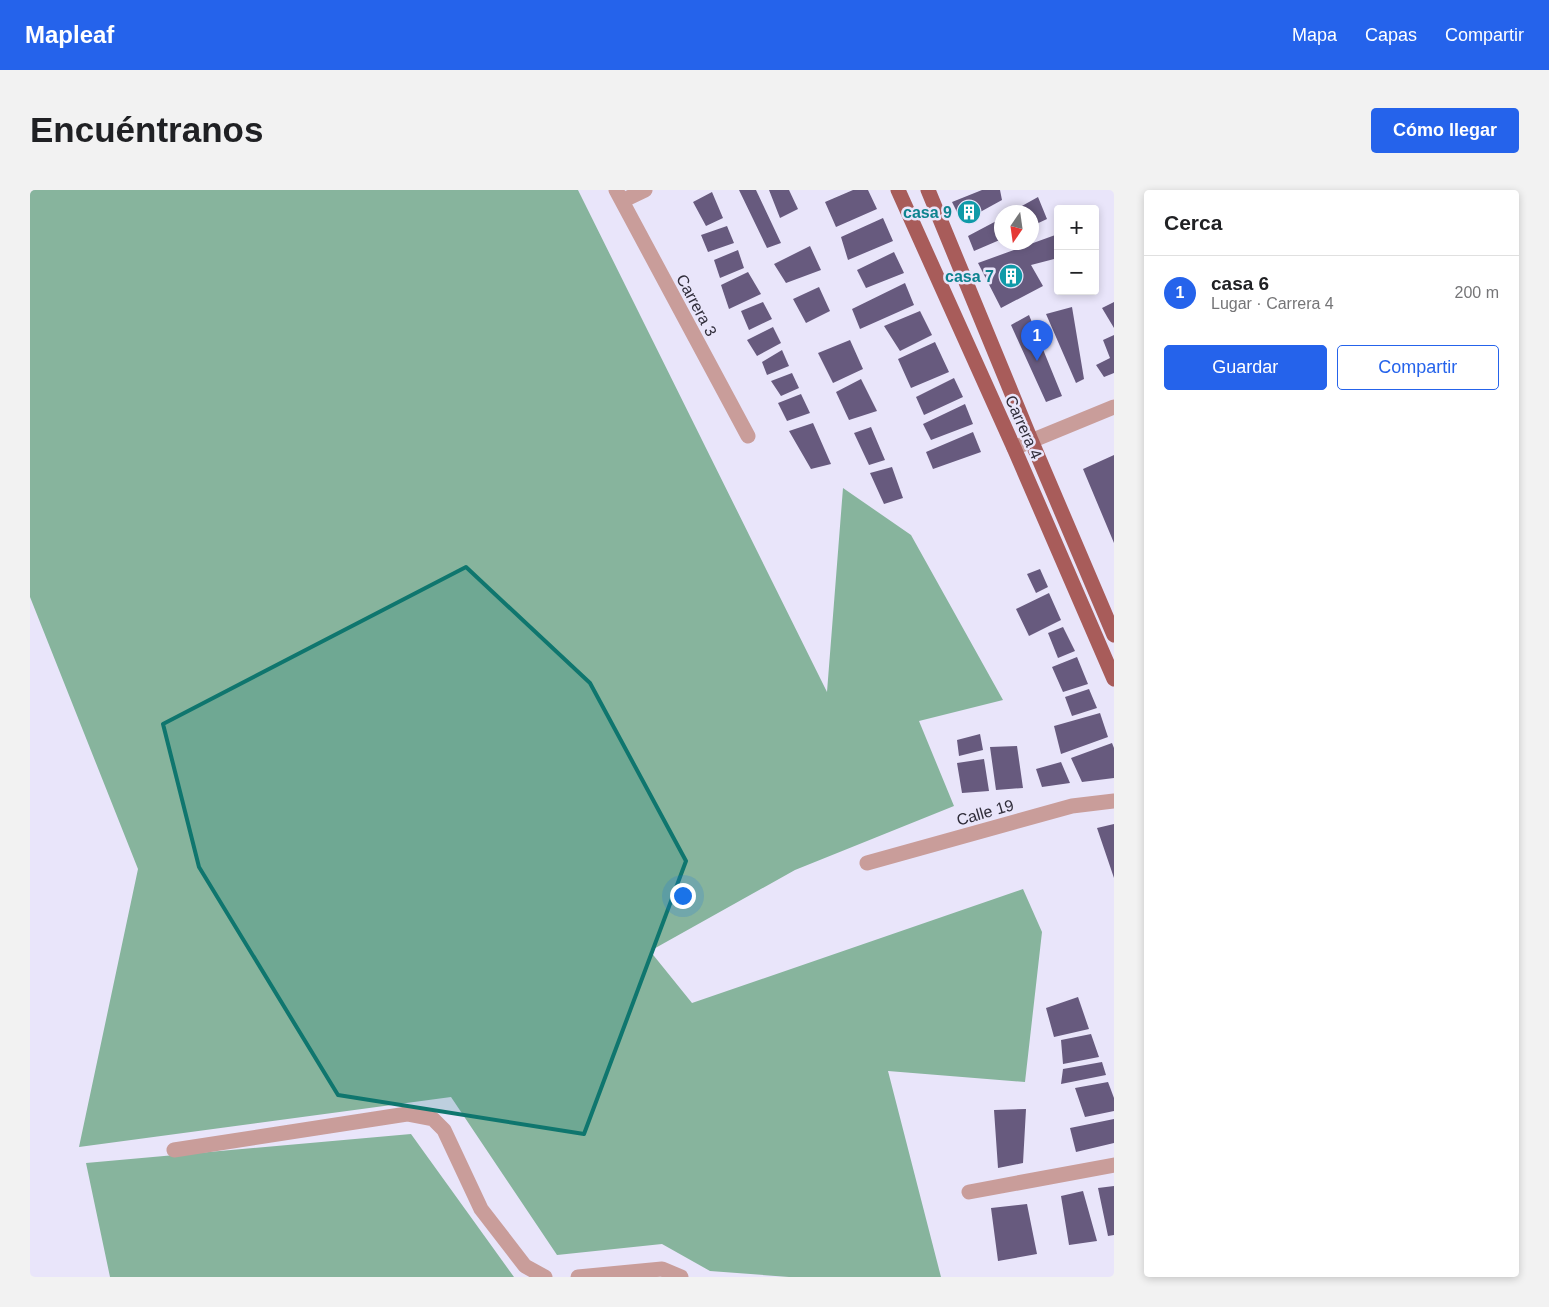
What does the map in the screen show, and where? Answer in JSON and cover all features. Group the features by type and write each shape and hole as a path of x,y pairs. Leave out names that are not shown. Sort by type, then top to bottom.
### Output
{"main road":[{"name":"Carrera 4","path":"898,190 1014,448 1114,679"},
{"name":"Carrera 4","path":"928,190 1030,440 1114,635"}],"street":[{"path":"619,196 645,190"},
{"name":"Carrera 3","path":"619,196 748,436"},
{"path":"1014,448 1114,407"},
{"name":"Calle 19","path":"867,863 1072,806 1114,801"},
{"path":"174,1150 407,1114 432,1119 444,1130 481,1209 524,1266 545,1277"},
{"path":"969,1192 1114,1165"},
{"path":"578,1277 662,1269 681,1277"}],"highlighted area":[{"path":"466,567 590,683 686,861 584,1134 338,1095 199,867 163,724"}],"green space":[{"path":"30,190 578,190 827,692 843,488 911,535 1003,700 919,721 954,806 795,870 650,951 692,1003 1023,889 1042,932 1025,1082 888,1071 941,1277 789,1277 710,1271 662,1244 557,1255 451,1097 79,1147 138,869 30,597"},
{"path":"411,1134 514,1277 110,1277 86,1163"}],"building":[{"path":"739,190 756,190 781,243 767,248"},
{"path":"769,190 789,190 798,209 780,218"},
{"path":"853,190 868,190 877,209 836,227 825,202"},
{"name":"casa 9","path":"982,190 1000,190 1002,200 962,222 952,202"},
{"path":"712,192 723,218 706,226 693,202"},
{"path":"1038,197 1047,219 1039,223 1039,205 1024,205"},
{"path":"883,218 893,241 848,260 841,237"},
{"path":"994,222 994,242 974,251 968,236"},
{"path":"727,226 734,243 708,252 701,235"},
{"name":"casa 7","path":"1054,235 1054,259 1031,265 1043,286 1001,308 978,263 1014,250 1039,250 1039,241"},
{"path":"810,246 821,270 786,283 774,264"},
{"path":"738,250 744,268 720,278 714,260"},
{"path":"894,252 904,273 866,288 857,270"},
{"path":"748,272 761,294 729,309 721,285"},
{"path":"905,283 914,305 860,329 852,309"},
{"path":"819,287 830,311 806,323 793,299"},
{"path":"763,302 772,319 749,330 741,311"},
{"path":"1114,302 1114,328 1102,308"},
{"path":"1072,307 1084,379 1076,383 1046,314"},
{"path":"920,311 932,335 900,351 884,326"},
{"path":"1029,315 1062,396 1046,402 1011,325"},
{"path":"773,327 781,343 757,356 747,340"},
{"path":"1114,335 1114,373 1104,377 1096,365 1110,358 1103,340"},
{"path":"850,340 863,369 833,383 818,353"},
{"path":"935,342 949,372 911,388 898,359"},
{"path":"782,350 789,366 767,375 762,362"},
{"path":"792,373 799,388 781,396 771,381"},
{"path":"954,378 963,397 924,415 916,397"},
{"path":"861,379 877,411 849,420 836,392"},
{"path":"801,394 810,413 787,421 778,403"},
{"path":"965,404 973,424 931,440 923,424"},
{"path":"813,423 831,464 811,469 789,431"},
{"path":"871,427 885,460 869,465 854,433"},
{"path":"973,432 981,452 933,469 926,452"},
{"path":"1114,455 1114,543 1083,469"},
{"path":"892,467 903,498 884,504 870,473"},
{"path":"1040,569 1048,587 1036,593 1027,574"},
{"path":"1049,593 1061,620 1029,636 1016,609"},
{"path":"1063,627 1075,651 1058,658 1048,633"},
{"path":"1077,657 1088,684 1063,692 1052,667"},
{"path":"1089,689 1097,708 1072,716 1065,697"},
{"path":"1100,713 1108,737 1061,754 1054,726"},
{"path":"980,734 983,750 959,756 957,740"},
{"path":"1112,743 1114,748 1114,778 1082,782 1071,758"},
{"path":"1017,746 1023,788 996,790 990,747"},
{"path":"984,759 989,791 962,793 957,763"},
{"path":"1061,762 1070,783 1042,787 1036,769"},
{"path":"1114,824 1114,878 1097,828"},
{"path":"1078,997 1089,1029 1054,1037 1046,1008"},
{"path":"1091,1034 1099,1057 1063,1064 1061,1040"},
{"path":"1102,1062 1106,1075 1061,1084 1063,1069"},
{"path":"1108,1082 1114,1098 1114,1111 1085,1117 1075,1088"},
{"path":"1026,1109 1023,1163 998,1168 994,1110"},
{"path":"1114,1119 1114,1143 1076,1152 1070,1128"},
{"path":"1114,1186 1114,1235 1108,1236 1098,1188"},
{"path":"1083,1191 1097,1241 1069,1245 1061,1196"},
{"path":"1027,1204 1037,1254 998,1261 991,1208"}],"place":[{"name":"casa 9","path":"969,212"},
{"name":"casa 7","path":"1011,276"},
{"name":"casa 6","path":"1037,361"}]}
